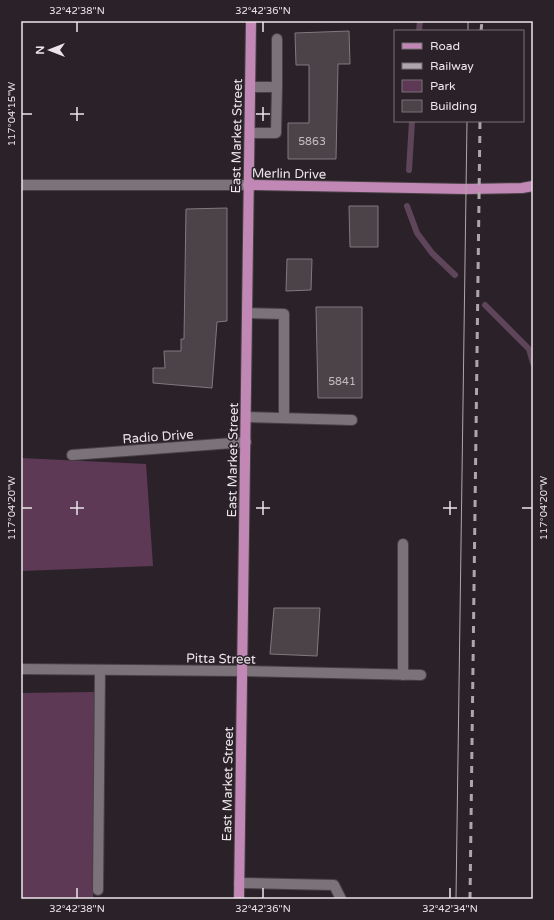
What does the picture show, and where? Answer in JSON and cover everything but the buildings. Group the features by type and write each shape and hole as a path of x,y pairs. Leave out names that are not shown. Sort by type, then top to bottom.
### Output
{"main road":[{"name":"East Market Street","path":"239,899 251,21"},
{"name":"Merlin Drive","path":"248,185 466,189 522,188 533,186"}],"street":[{"path":"250,133 276,133 277,39"},
{"path":"251,87 277,87"},
{"name":"Merlin Drive","path":"21,185 248,185"},
{"path":"248,313 284,314 284,418"},
{"path":"246,417 352,420"},
{"name":"Radio Drive","path":"72,455 246,442"},
{"path":"403,544 403,675"},
{"name":"Pitta Street","path":"21,669 241,671 422,676"},
{"path":"98,890 100,670"},
{"path":"239,884 334,885 341,899"}],"green space":[{"path":"21,458 146,464 153,566 21,571"},
{"path":"95,692 93,899 21,899 21,693"}],"waterway":[{"path":"419,30 420,21"},
{"path":"409,170 412,122"},
{"path":"407,206 417,233 432,253 455,275"},
{"path":"485,305 529,349 533,363"}],"tram line":[{"path":"468,21 468,30"},
{"path":"456,899 467,122"}],"railway":[{"path":"481,30 482,21"},
{"path":"470,899 480,122"}]}
